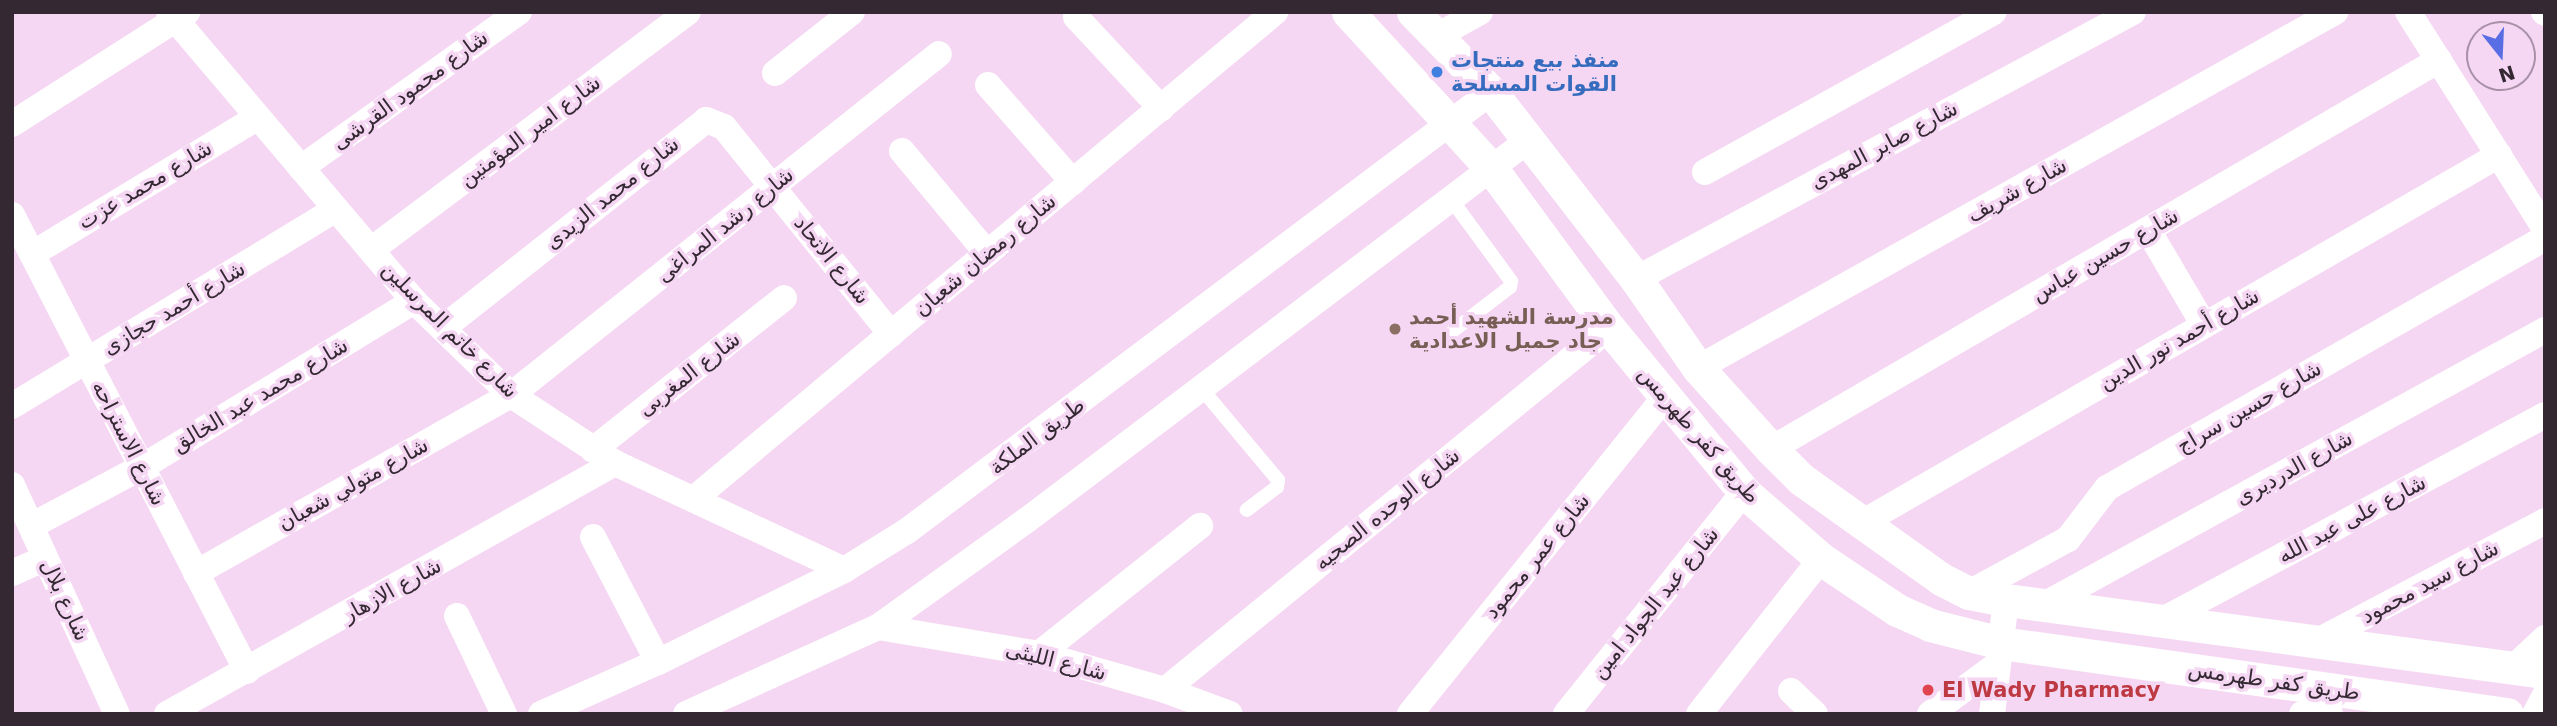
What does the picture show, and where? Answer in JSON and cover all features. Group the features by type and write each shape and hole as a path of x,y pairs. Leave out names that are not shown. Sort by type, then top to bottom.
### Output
{"street":[{"name":"شارع محمود القرشى","path":"301,168 519,12"},
{"name":"شارع امير المؤمنين","path":"371,250 688,12"},
{"path":"775,73 852,12"},
{"name":"شارع رمضان شعبان","path":"695,498 1275,12"},
{"name":"طريق كفر طهرمس","path":"1348,12 1492,169 1609,328 1744,492 1821,559 1897,610 2000,654 2319,705 2410,707 2507,714"},
{"name":"طريق كفر طهرمس","path":"1413,12 1491,92 1530,139 1636,279 1698,368 1771,449 1801,479 1860,524 1969,593 2042,606 2529,670"},
{"path":"1437,36 1480,12"},
{"path":"1705,172 1994,12"},
{"name":"شارع صابر المهدى","path":"1636,279 2133,12"},
{"name":"شارع شريف","path":"1698,368 2336,12"},
{"path":"2409,12 2545,229"},
{"name":"شارع خاتم المرسلين","path":"178,15 258,117 414,301 511,395 604,456 844,570"},
{"path":"12,124 178,15"},
{"path":"1076,17 1161,108"},
{"name":"شارع رشد المراغى","path":"511,395 939,54"},
{"name":"شارع حسين عباس","path":"1771,449 2439,60"},
{"path":"988,85 1073,182"},
{"name":"طريق الملكة","path":"541,714 658,662 844,570 907,531 989,472 1491,92"},
{"name":"شارع محمد عزت","path":"32,254 258,117"},
{"name":"شارع محمد الزيدى","path":"443,328 706,120 724,127 773,187"},
{"path":"686,714 878,627 1201,388 1530,139"},
{"path":"902,151 987,253"},
{"name":"شارع أحمد نور الدين","path":"1860,524 2498,155"},
{"name":"شارع الاتحاد","path":"773,187 891,334"},
{"name":"شارع أحمد حجازى","path":"12,406 336,209"},
{"name":"شارع الاستراحه","path":"12,215 247,671"},
{"path":"2148,230 2204,325"},
{"name":"شارع حسين سراج","path":"1969,593 2068,540 2107,488 2545,238"},
{"name":"شارع المغربى","path":"604,456 784,298"},
{"name":"شارع محمد عبد الخالق","path":"31,526 142,467 414,301"},
{"name":"شارع الوحده الصحيه","path":"1165,690 1609,328"},
{"name":"شارع الدرديرى","path":"2042,606 2545,330"},
{"name":"شارع متولي شعبان","path":"196,573 511,395"},
{"name":"شارع عمر محمود","path":"1410,714 1664,398"},
{"name":"شارع على عبد الله","path":"2159,622 2545,415"},
{"name":"شارع الازهار","path":"167,714 247,671 604,456"},
{"name":"شارع بلال","path":"12,485 117,714"},
{"name":"شارع عبد الجواد امين","path":"1566,714 1744,492"},
{"name":"شارع سيد محمود","path":"2314,643 2545,521"},
{"path":"1039,654 1200,526"},
{"path":"593,537 658,662"},
{"path":"12,573 45,558"},
{"path":"1699,714 1821,559"},
{"path":"1992,714 2006,600"},
{"path":"457,616 504,714"},
{"name":"شارع الليثى","path":"878,627 1039,654 1165,690 1216,712"},
{"path":"2529,670 2545,638"},
{"path":"1930,714 2000,654"},
{"path":"1791,691 1815,714"},
{"path":"2535,714 2545,695"}],"lane":[{"path":"1451,199 1511,281 1510,287 1454,330"},
{"path":"1201,388 1278,480 1277,487 1247,510"}],"place":[{"name":"منفذ بيع منتجات القوات المسلحة","path":"1437,72"},
{"name":"مدرسة الشهيد أحمد جاد جميل الاعدادية","path":"1395,329"},
{"name":"El Wady Pharmacy","path":"1928,690"}]}
